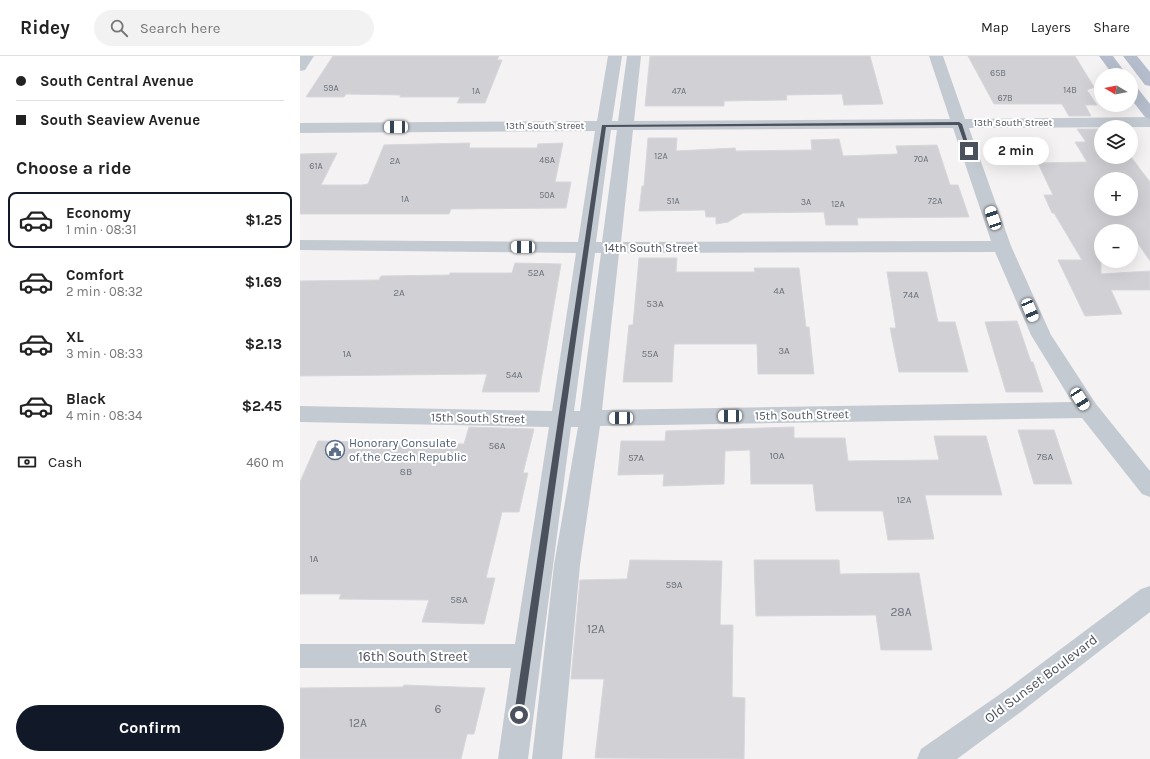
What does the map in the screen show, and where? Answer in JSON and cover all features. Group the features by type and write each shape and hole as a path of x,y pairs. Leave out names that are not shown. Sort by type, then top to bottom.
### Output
{"main road":[{"path":"1106,56 1115,68"},
{"path":"1130,56 1150,82"},
{"path":"1144,56 1150,63"},
{"path":"1138,98 1150,114"}],"street":[{"path":"300,67 308,56"},
{"path":"513,759 526,656 587,248 603,126 615,56"},
{"path":"547,759 567,565 590,419 634,56"},
{"path":"936,56 1002,246 1040,335 1088,410 1150,488"},
{"name":"13th South Street","path":"300,128 1150,122"},
{"name":"14th South Street","path":"300,245 587,248 1002,246"},
{"name":"15th South Street","path":"300,414 590,419 1088,410"},
{"name":"Old Sunset Boulevard","path":"932,759 1016,699 1150,597"},
{"name":"16th South Street","path":"300,656 526,656"}],"building":[{"path":"333,56 499,56 497,60 502,60 485,103 457,103 460,97 400,97 401,95 346,94 344,97 306,97"},
{"path":"650,56 870,56 883,104 844,105 842,94 786,95 787,100 724,101 724,106 645,106"},
{"path":"968,56 1075,56 1094,87 1087,90 1094,100 1094,105 1085,105 1091,116 1069,116 1062,104 994,104"},
{"path":"1077,129 1094,129 1094,164 1136,164 1150,182 1150,261 1138,243 1138,224 1094,224 1094,268 1101,268 1101,274 1150,271 1150,290 1111,290 1122,314 1085,316 1058,260 1082,260 1054,213 1052,213 1044,195 1053,195 1038,163 1087,162 1075,142 1086,142"},
{"path":"648,138 677,138 676,151 735,148 736,151 812,150 811,140 839,139 843,156 898,154 896,146 937,145 950,185 958,185 969,217 857,218 858,225 826,225 824,212 743,213 728,222 716,224 716,217 706,217 705,210 639,211 642,186 644,186"},
{"path":"470,143 469,148 537,148 538,144 563,143 555,182 571,182 566,208 451,209 449,214 300,214 300,154 337,153 321,185 362,185 368,184 384,145"},
{"path":"639,258 677,258 676,272 755,272 754,268 799,268 806,327 809,327 814,374 758,374 757,344 674,344 672,382 623,382 629,325 633,325"},
{"path":"515,263 561,264 539,392 482,392 487,374 300,376 300,281 379,280 381,276 449,275 450,273 512,273"},
{"path":"887,272 927,272 938,322 955,322 968,372 899,372 890,328 896,328"},
{"path":"1017,321 1043,392 1006,392 985,322"},
{"path":"469,427 534,429 523,473 528,473 519,512 502,512 486,578 495,578 484,624 422,622 429,600 339,599 341,594 300,594 300,482 318,441 464,444"},
{"path":"794,427 794,438 845,438 848,461 939,460 934,436 986,436 1002,495 925,495 934,539 888,540 883,511 816,511 813,484 751,484 750,450 725,451 724,484 663,486 664,474 618,475 621,441 665,441 666,431"},
{"path":"1018,430 1054,430 1072,484 1034,484"},
{"path":"630,560 722,561 720,625 733,625 732,697 745,698 744,759 595,758 604,679 571,679 580,580 627,579"},
{"path":"754,560 839,560 840,574 919,573 932,650 881,650 876,615 756,616"},
{"path":"404,685 485,688 474,734 467,734 461,759 300,759 300,688 403,687"}],"place":[{"name":"Honorary Consulate of the Czech Republic","path":"335,450"}],"route":[{"path":"519,715 526,656 587,248 603,126 959,124 969,151"}]}
